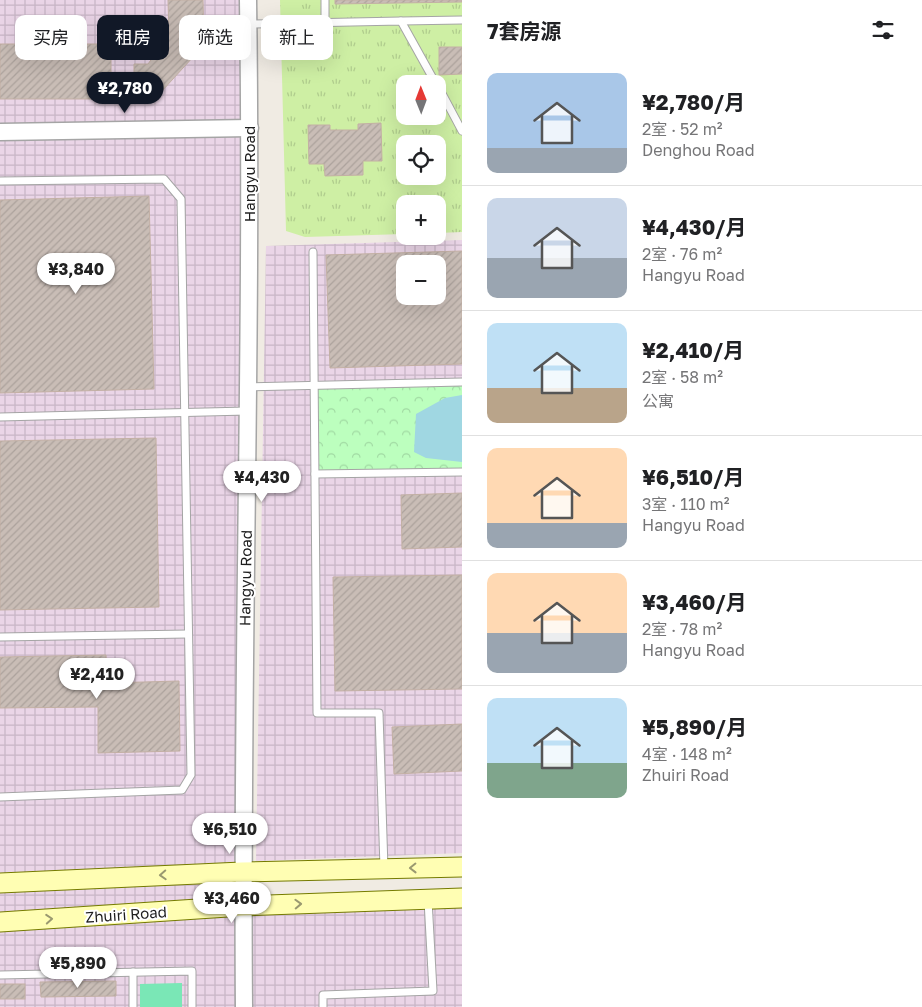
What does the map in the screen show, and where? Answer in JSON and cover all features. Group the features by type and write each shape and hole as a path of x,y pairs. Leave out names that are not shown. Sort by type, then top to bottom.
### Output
{"main road":[{"path":"0,883 242,872 462,867"},
{"name":"Zhuiri Road","path":"0,922 243,906 462,898"}],"street":[{"name":"Hangyu Road","path":"248,0 249,15"},
{"name":"Hangyu Road","path":"244,1007 242,872 249,60"},
{"path":"0,132 250,128"}],"lane":[{"path":"325,0 325,15"},
{"path":"333,22 462,20"},
{"path":"401,21 431,75"},
{"path":"446,102 462,131"},
{"path":"452,114 462,113"},
{"path":"0,181 164,179 181,199 191,775 182,790 0,796"},
{"path":"313,252 317,713 379,713 384,869"},
{"path":"247,387 462,382"},
{"path":"0,417 247,411"},
{"path":"315,474 462,472"},
{"path":"0,638 188,634"},
{"path":"323,1007 323,995 432,991 428,899"},
{"path":"0,975 192,971 192,1007"},
{"path":"133,972 133,1007"}],"shaded area":[{"path":"0,0 248,0 248,15 179,15 179,60 248,60 243,906 462,900 462,1007 0,1007"},
{"path":"446,240 462,240 462,853 256,861 266,246 396,242 396,245 446,245"}],"green space":[{"path":"280,0 462,0 462,232 446,233 446,195 396,195 396,234 305,237 286,231 282,60 333,60 333,15 280,15"},
{"path":"462,382 462,472 315,474 314,386"},
{"path":"182,983 182,1007 140,1007 140,984"}],"water":[{"path":"462,395 462,462 426,458 414,452 416,414 445,398"}],"building":[{"path":"168,0 203,0 203,15 179,15 179,60 190,60 162,91 134,92 134,64 148,64 151,60 169,60"},
{"path":"335,0 462,0 462,2 335,4"},
{"path":"0,44 15,44 15,60 87,60 87,44 97,44 97,60 111,60 111,99 0,99"},
{"path":"439,47 462,47 462,74 439,75"},
{"path":"381,123 382,161 363,161 363,175 325,176 324,164 309,164 308,125 330,125 330,130 358,130 358,124"},
{"path":"149,196 154,389 0,393 0,200"},
{"path":"462,251 462,364 330,368 326,255"},
{"path":"156,438 159,607 0,610 0,441"},
{"path":"462,493 462,547 402,549 401,495"},
{"path":"462,575 462,689 335,691 333,577"},
{"path":"106,655 107,683 179,681 180,751 98,753 98,707 0,708 0,657"},
{"path":"462,724 462,771 394,774 392,727"},
{"path":"116,981 116,996 41,997 40,982"},
{"path":"0,984 25,984 25,999 0,999"}]}
